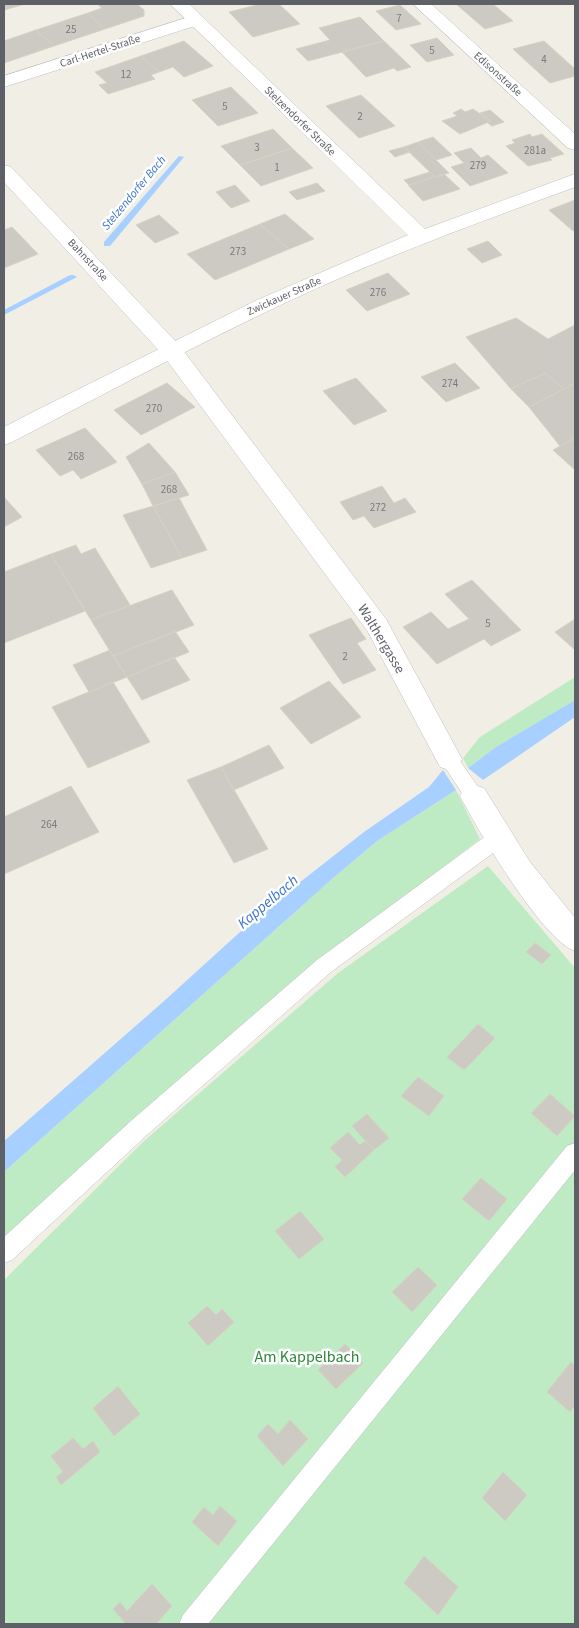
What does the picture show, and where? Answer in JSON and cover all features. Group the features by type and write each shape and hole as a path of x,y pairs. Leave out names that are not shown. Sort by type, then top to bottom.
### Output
{"street":[{"name":"Stelzendorfer Straße","path":"179,4 422,237"},
{"name":"Edisonstraße","path":"420,4 575,144"},
{"name":"Carl-Hertel-Straße","path":"4,82 195,20"},
{"name":"Bahnstraße","path":"4,171 171,350"},
{"name":"Zwickauer Straße","path":"4,437 171,350 352,265 575,180"},
{"name":"Walthergasse","path":"171,350 377,626 449,758"},
{"name":"Walthergasse","path":"474,796 497,839 552,913 575,938"}],"lane":[{"name":"Walthergasse","path":"449,758 474,796"},
{"path":"4,1252 140,1127 324,966 497,839"},
{"path":"192,1624 575,1153"}],"green space":[{"path":"575,677 575,700 496,747 468,768 463,758 480,737"},
{"path":"456,790 480,839 317,963 71,1178 4,1240 4,1172 332,879 377,841"},
{"name":"Am Kappelbach","path":"488,866 575,968 575,1624 4,1624 4,1280 144,1141 338,973"}],"water":[{"path":"575,700 575,717 483,780 468,768 496,747"},
{"path":"443,770 456,790 377,841 332,879 4,1172 4,1141 163,1002 262,912 364,832 429,787"}],"building":[{"path":"4,4 25,4 4,10"},
{"path":"97,4 137,4 144,10 144,16 105,29 88,13 102,8"},
{"path":"261,4 279,4 300,24 253,37 229,12"},
{"path":"456,4 493,4 513,21 485,29"},
{"path":"400,5 421,24 396,30 376,11"},
{"path":"88,13 105,29 54,46 36,30"},
{"path":"360,17 384,41 308,61 296,49 330,40 319,28"},
{"path":"36,30 54,46 4,63 4,41"},
{"path":"437,38 454,55 427,62 410,45"},
{"path":"184,41 213,66 184,77 173,67 159,72 141,56"},
{"path":"384,41 411,67 397,71 394,68 366,77 342,52"},
{"path":"544,41 575,69 575,76 550,83 513,49"},
{"path":"141,56 159,72 151,75 155,79 108,94 99,85 107,83 95,72"},
{"path":"231,87 258,113 218,126 192,100"},
{"path":"361,95 395,126 359,138 326,106"},
{"path":"461,109 465,112 473,109 491,121 460,134 442,121 457,116 453,113"},
{"path":"490,110 504,122 492,126 488,123 491,121 480,113"},
{"path":"273,129 292,148 240,165 221,146"},
{"path":"530,134 532,137 542,134 564,154 550,158 552,160 528,166 506,146 515,143 512,140"},
{"path":"433,137 452,155 436,160 418,142"},
{"path":"418,142 449,173 435,177 404,147"},
{"path":"404,147 410,152 395,157 389,151"},
{"path":"292,148 313,168 261,186 240,165"},
{"path":"471,148 481,158 488,155 508,173 470,186 451,167 464,163 454,153"},
{"path":"430,172 435,177 409,185 404,180"},
{"path":"444,174 460,189 423,201 408,185"},
{"path":"317,183 325,191 297,200 289,192"},
{"path":"235,185 250,201 231,208 216,192"},
{"path":"575,200 575,230 573,231 549,210"},
{"path":"285,214 314,239 289,249 260,224"},
{"path":"159,215 179,233 155,243 136,225"},
{"path":"260,224 289,249 215,280 187,254"},
{"path":"12,227 38,254 4,268 4,230"},
{"path":"488,241 502,255 482,263 467,249"},
{"path":"388,273 410,294 367,311 346,290"},
{"path":"516,318 548,339 575,325 575,383 564,389 545,373 511,389 466,337"},
{"path":"455,363 480,388 446,402 421,377"},
{"path":"545,373 564,389 529,407 511,389"},
{"path":"356,378 387,411 354,425 323,391"},
{"path":"167,383 195,407 141,435 114,410"},
{"path":"575,383 575,438 560,446 529,407"},
{"path":"85,428 117,462 81,479 73,470 60,476 36,450"},
{"path":"575,438 575,470 553,450"},
{"path":"149,443 175,472 142,484 126,457"},
{"path":"175,472 189,495 153,506 142,484"},
{"path":"382,486 394,503 405,498 416,512 374,528 364,516 353,520 340,502"},
{"path":"4,497 22,517 4,527"},
{"path":"179,498 207,550 182,558 153,506"},
{"path":"153,506 182,558 151,568 123,515"},
{"path":"76,545 81,554 95,548 130,605 91,620 51,554"},
{"path":"51,554 85,611 4,643 4,572"},
{"path":"472,580 521,630 491,646 484,639 437,664 403,627 431,612 448,629 469,619 445,594"},
{"path":"172,590 194,625 113,656 91,620"},
{"path":"351,618 366,639 357,643 376,670 343,684 309,635"},
{"path":"575,619 575,650 555,632"},
{"path":"175,631 189,652 127,677 113,656"},
{"path":"110,650 127,677 89,692 73,665"},
{"path":"174,657 190,680 142,700 127,677"},
{"path":"329,681 361,717 311,744 280,708"},
{"path":"113,682 150,742 88,768 52,707"},
{"path":"269,745 284,768 234,790 221,767"},
{"path":"221,767 268,849 234,863 187,780"},
{"path":"71,786 99,832 4,874 4,817"},
{"path":"535,943 551,955 542,964 526,952"},
{"path":"478,1024 495,1038 464,1070 447,1057"},
{"path":"418,1077 444,1096 429,1116 401,1096"},
{"path":"550,1094 575,1116 557,1136 531,1113"},
{"path":"367,1114 389,1138 374,1150 352,1126"},
{"path":"348,1132 360,1145 365,1141 374,1150 345,1177 335,1167 342,1160 330,1148"},
{"path":"481,1178 507,1199 489,1221 462,1199"},
{"path":"300,1211 324,1239 299,1259 275,1231"},
{"path":"418,1267 437,1285 412,1312 392,1292"},
{"path":"207,1306 216,1315 222,1309 234,1322 208,1346 188,1323"},
{"path":"345,1344 363,1363 336,1389 318,1370"},
{"path":"571,1362 575,1365 575,1405 570,1412 547,1392"},
{"path":"118,1386 140,1414 114,1436 93,1408"},
{"path":"290,1420 308,1439 283,1466 257,1436 268,1424 278,1434"},
{"path":"73,1438 83,1449 93,1441 100,1452 61,1485 56,1477 63,1472 51,1456"},
{"path":"503,1472 527,1495 505,1521 482,1498"},
{"path":"220,1506 237,1521 218,1546 192,1522 204,1507 213,1515"},
{"path":"424,1556 458,1587 438,1615 404,1583"},
{"path":"152,1584 172,1606 156,1624 126,1624 113,1609 120,1602 127,1611"}],"waterway":[{"name":"Stelzendorfer Bach","path":"107,244 181,157"},
{"name":"Stelzendorfer Bach","path":"4,313 73,277"}],"water label":[{"name":"Kappelbach","path":"268,902"}]}
